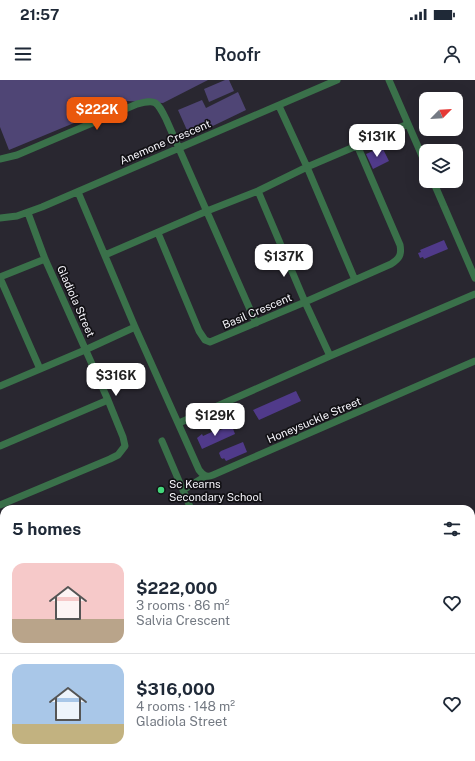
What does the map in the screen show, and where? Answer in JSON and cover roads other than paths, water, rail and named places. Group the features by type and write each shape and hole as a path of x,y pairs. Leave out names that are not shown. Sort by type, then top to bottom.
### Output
{"street":[{"name":"Anemone Crescent","path":"0,218 17,216 78,192 337,80"},
{"path":"389,80 419,149"},
{"path":"0,159 18,155 137,104 153,101 162,110 256,323"},
{"path":"279,106 307,167 355,280"},
{"path":"105,255 207,211 258,191 307,167 408,124"},
{"name":"Basil Crescent","path":"158,233 199,331 205,340 210,342 355,280 391,264 396,261 401,253 400,245 357,145"},
{"path":"436,188 475,278"},
{"path":"258,191 305,302 330,356"},
{"path":"78,192 135,327 199,470 206,476"},
{"name":"Gladiola Street","path":"0,505 110,458 118,454 125,446 108,400 45,259 28,212"},
{"path":"40,369 0,278 45,259"},
{"path":"179,423 475,294"},
{"path":"0,386 135,327"},
{"name":"Honeysuckle Street","path":"183,490 206,476 208,477 213,475 475,361"},
{"path":"0,446 108,400"},
{"path":"162,441 190,505"}],"place":[{"name":"Sc Kearns Secondary School","path":"161,490"}]}
